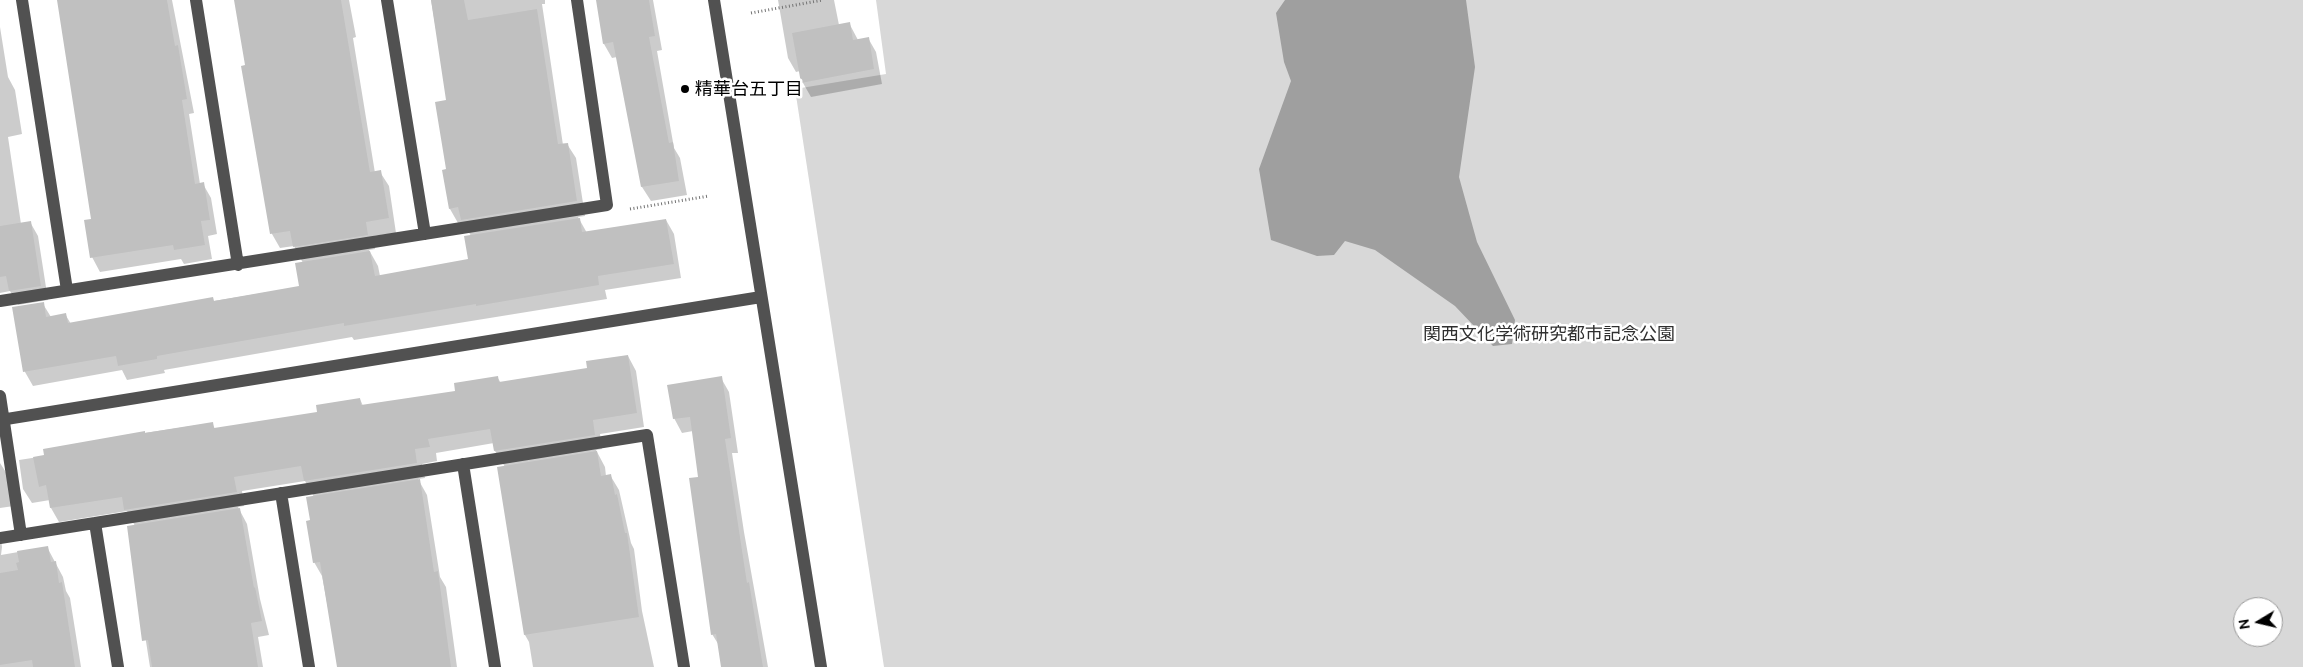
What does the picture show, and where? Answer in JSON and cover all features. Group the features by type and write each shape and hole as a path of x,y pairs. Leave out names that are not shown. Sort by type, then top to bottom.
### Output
{"street":[{"path":"22,0 67,290"},
{"path":"196,0 238,265"},
{"path":"387,0 425,234"},
{"path":"0,301 238,265 608,205 577,0"},
{"path":"714,0 821,667"},
{"path":"2,419 761,297"},
{"path":"0,396 21,535"},
{"path":"0,538 647,435 684,667"},
{"path":"463,464 495,667"},
{"path":"281,493 309,667"},
{"path":"95,522 118,667"}],"path":[{"path":"751,13 823,0"},
{"path":"608,205 631,209 709,196"}],"green space":[{"name":"関西文化学術研究都市記念公園","path":"876,0 2303,0 2303,667 884,667 795,89 886,74"}],"shaded area":[{"path":"1285,0 1466,0 1475,67 1459,177 1477,242 1515,320 1512,344 1493,346 1455,306 1375,250 1345,241 1334,255 1317,256 1271,240 1259,169 1291,81 1284,62 1276,13"}],"building":[{"path":"57,0 167,0 175,46 178,45 187,99 182,100 195,184 204,182 210,220 201,221 205,245 174,250 173,245 90,258 84,220 91,219"},
{"path":"234,0 341,0 370,172 381,170 389,218 366,222 368,235 293,247 290,231 270,234 241,66 245,65"},
{"path":"431,0 464,0 468,20 537,9 558,144 568,143 577,201 461,220 458,207 449,209 442,170 446,169 435,102 446,100"},
{"path":"596,0 649,0 655,36 649,37 669,143 673,142 679,181 641,187 613,42 603,44"},
{"path":"850,22 853,40 869,37 874,69 801,83 792,33"},
{"path":"580,218 582,232 666,219 674,264 598,276 599,285 344,326 344,323 157,356 157,359 118,366 116,356 23,372 12,307 44,302 46,317 66,313 68,323 213,297 214,301 299,286 295,263 370,251 375,276 468,259 464,236"},
{"path":"31,221 41,286 9,291 6,276 0,277 0,226"},
{"path":"628,355 637,413 593,420 595,435 494,451 490,429 428,439 430,447 415,449 417,463 304,481 301,466 234,477 237,492 124,510 122,497 50,508 46,485 39,487 33,457 44,455 43,449 145,431 145,433 213,422 214,428 317,412 316,405 360,398 361,405 455,391 454,383 498,376 499,382 587,368 586,361"},
{"path":"722,376 731,438 725,439 747,583 749,582 763,667 721,667 716,634 711,635 689,478 698,477 690,417 673,419 667,385"},
{"path":"597,451 601,476 611,474 625,533 627,533 639,617 524,635 497,467"},
{"path":"420,479 434,572 438,571 451,667 337,667 320,562 313,563 306,521 310,520 306,497"},
{"path":"240,508 254,588 262,621 251,623 258,667 152,667 148,640 142,641 127,526"},
{"path":"48,546 51,562 56,561 59,583 62,582 75,667 33,667 32,660 0,665 0,573 18,570 16,563 19,562 17,551"}],"place":[{"name":"精華台五丁目","path":"685,89"}]}
